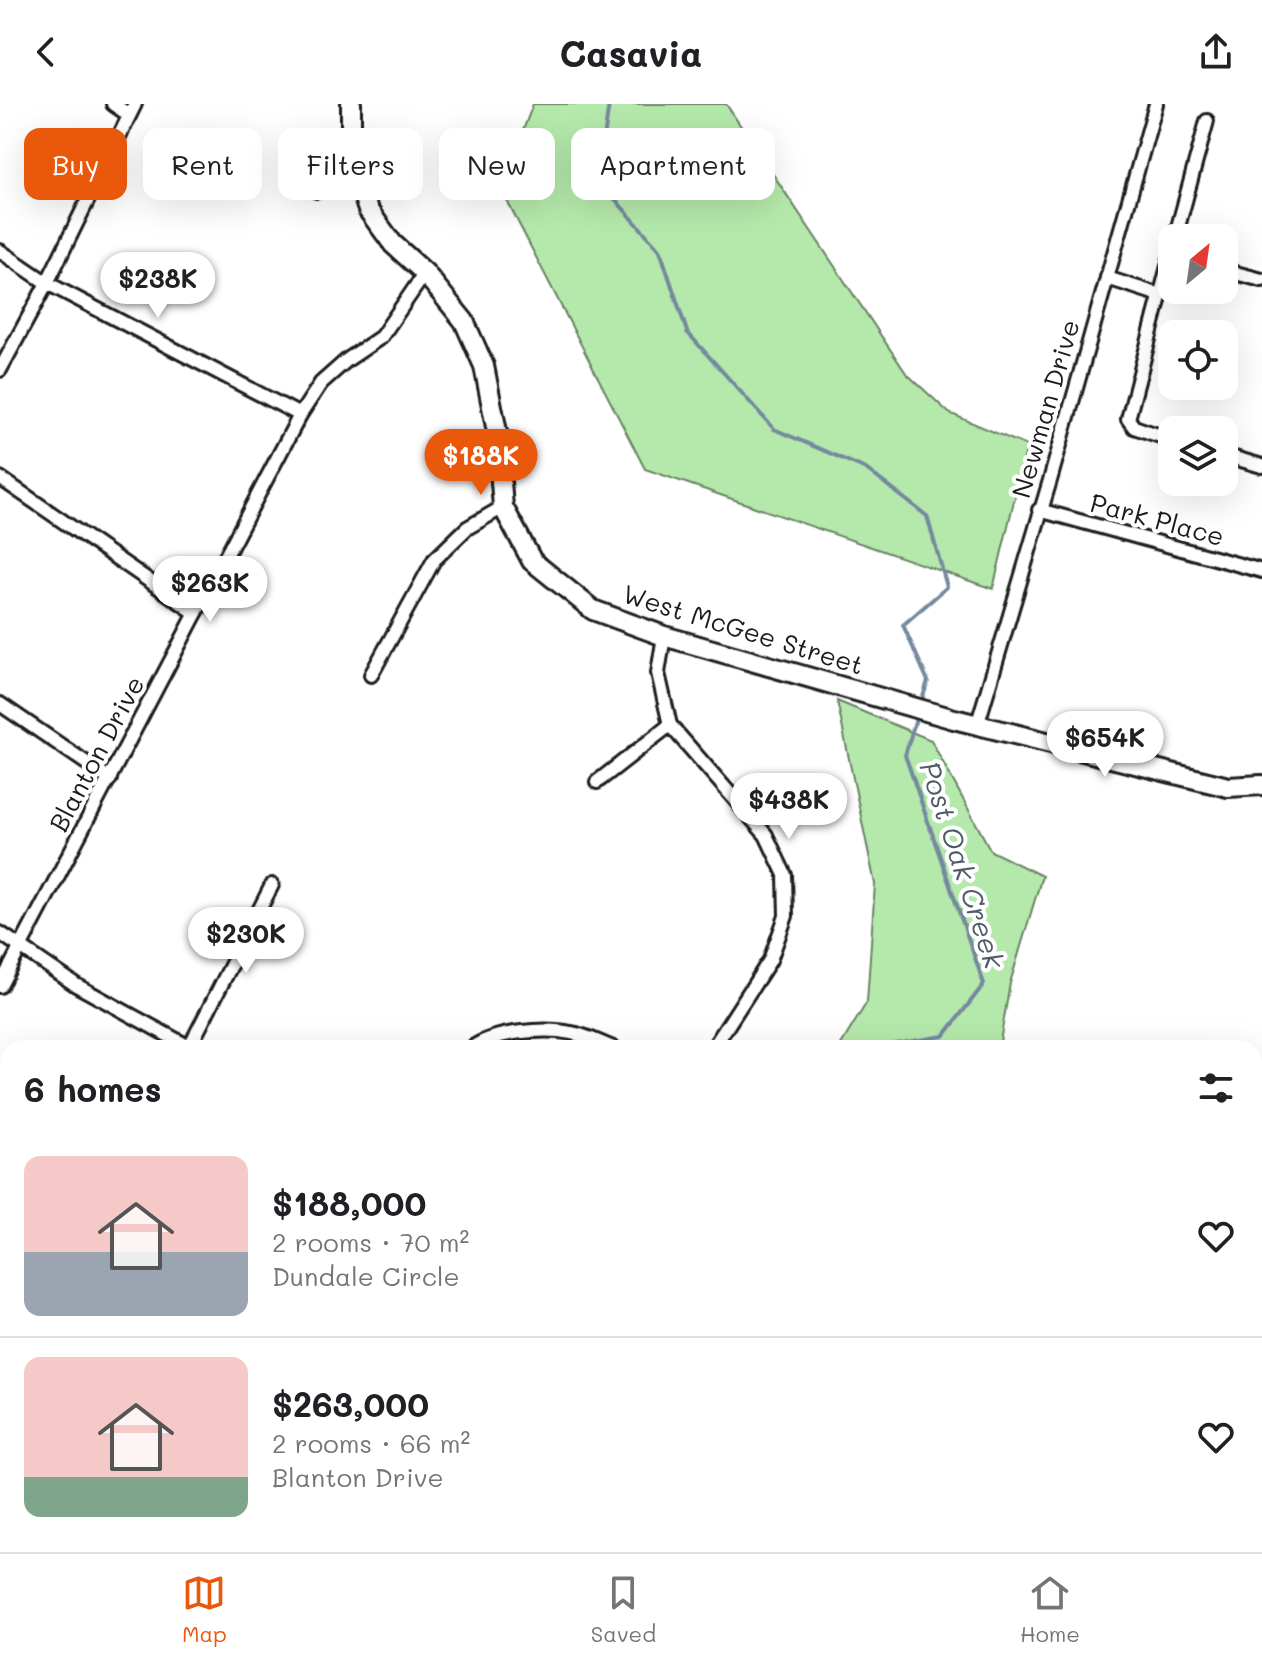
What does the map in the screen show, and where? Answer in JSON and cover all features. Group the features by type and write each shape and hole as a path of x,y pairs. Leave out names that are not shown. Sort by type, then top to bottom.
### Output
{"street":[{"path":"0,370 47,283 132,109 113,104"},
{"name":"West McGee Street","path":"351,104 351,128"},
{"name":"Newman Drive","path":"977,726 1156,104"},
{"path":"1179,224 1207,121"},
{"name":"West McGee Street","path":"365,200 368,210 393,244 425,273 464,321 484,366 497,432 503,507 532,561 593,610 664,636 977,726 1228,787 1262,785"},
{"path":"0,251 47,283 300,415"},
{"name":"Blanton Drive","path":"0,986 300,415 321,383 347,360 381,337 425,273"},
{"path":"1238,274 1262,280"},
{"path":"1107,278 1158,294"},
{"path":"1158,303 1128,419 1134,427 1158,436"},
{"path":"1238,459 1262,466"},
{"path":"0,478 196,613"},
{"path":"371,675 434,560 467,528 503,507"},
{"name":"Park Place","path":"1039,510 1262,571"},
{"path":"664,636 658,673 670,725 766,835 785,875 786,916 770,960 718,1040"},
{"path":"0,704 110,779"},
{"path":"597,782 670,725"},
{"path":"194,1040 272,885"},
{"path":"0,933 116,1009 175,1040"},
{"path":"483,1040 531,1031 571,1033 591,1040"}],"green space":[{"path":"533,104 726,104 742,128 571,128 571,200 775,200 775,177 906,373 949,413 1027,446 993,589 645,469 507,200 555,200 555,128 524,128"},
{"path":"837,701 931,740 991,851 1042,876 1010,983 1000,1040 844,1040 867,1002 875,884"}],"waterway":[{"name":"Post Oak Creek","path":"609,104 598,180 660,250 687,332 774,429 866,469 927,516 947,587 903,625 928,681 921,703"},
{"name":"Post Oak Creek","path":"917,715 905,755 984,984 944,1036 920,1040"}]}
